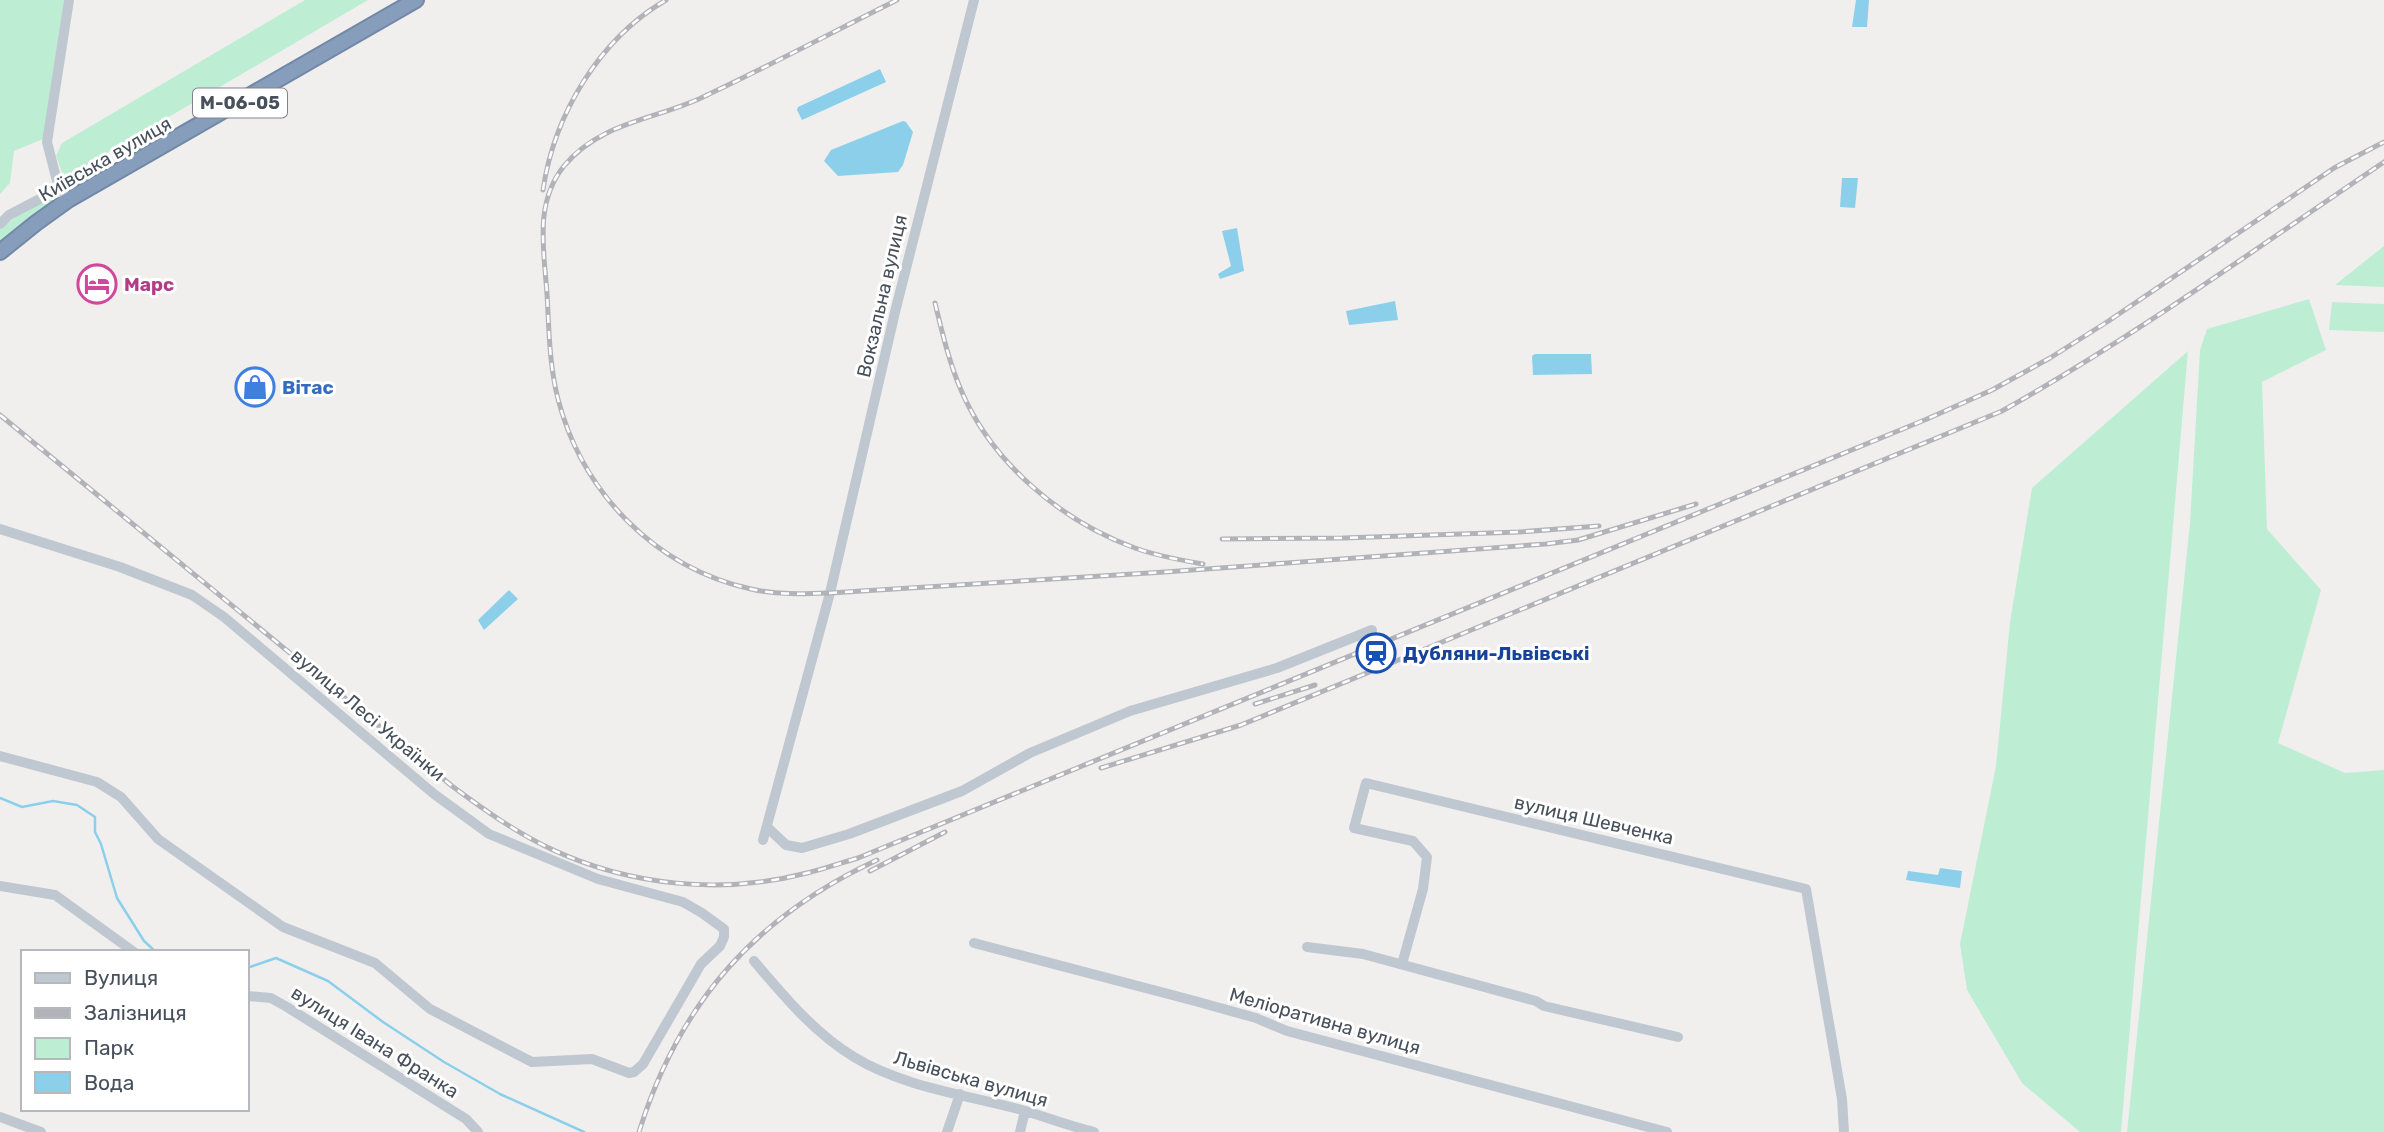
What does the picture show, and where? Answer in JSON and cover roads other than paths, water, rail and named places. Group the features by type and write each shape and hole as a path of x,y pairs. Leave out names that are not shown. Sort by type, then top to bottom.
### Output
{"highway":[{"name":"Київська вулиця","path":"0,252 63,194 416,0"}],"street":[{"path":"0,224 9,215 63,194 47,142 69,0"},
{"name":"Вокзальна вулиця","path":"767,827 828,600 905,272 974,0"},
{"name":"вулиця Лесі Українки","path":"0,529 120,567 192,595 224,617 434,794 489,834 598,879 683,902 724,929 724,937 720,946 701,964 643,1064 634,1072 629,1073 592,1059 532,1062 430,1009 375,964 283,927 158,839 121,797 97,782 0,756"},
{"path":"763,840 767,827 786,845 802,848 849,834 962,791 1030,753 1130,711 1277,668 1372,630"},
{"name":"вулиця Шевченка","path":"1402,964 1423,888 1427,857 1413,841 1354,828 1366,783 1806,889 1842,1099 1844,1132"},
{"path":"0,886 55,895 131,950"},
{"name":"Меліоративна вулиця","path":"974,943 1256,1018 1276,1028 1667,1132"},
{"path":"1307,947 1363,954 1536,1001 1544,1006 1678,1037"},
{"name":"Львівська вулиця","path":"754,961 793,1006 852,1057 888,1075 1026,1111 1094,1132"},
{"name":"вулиця Івана Франка","path":"248,996 271,998 287,1007 466,1119 478,1132"},
{"path":"947,1132 960,1094"},
{"path":"1020,1132 1026,1111"},
{"path":"0,1117 41,1132"}],"water":[{"path":"1856,0 1869,0 1867,27 1852,27"},
{"path":"880,69 886,82 802,120 798,107"},
{"path":"903,121 913,132 903,165 898,172 838,176 824,161 831,150"},
{"path":"1842,178 1858,178 1855,208 1840,207"},
{"path":"1237,228 1244,271 1220,279 1218,274 1231,266 1222,231"},
{"path":"1395,301 1398,320 1349,325 1346,311"},
{"path":"1591,354 1592,374 1533,375 1532,356"},
{"path":"509,590 518,599 484,630 478,620"},
{"path":"1940,868 1962,871 1960,888 1906,880 1908,871 1938,875"}],"waterway":[{"path":"0,798 22,807 53,801 77,805 95,817 95,832 117,898 144,941 154,950"},
{"path":"248,968 276,958 328,981 383,1022 444,1062 500,1094 584,1132"}],"railway":[{"path":"543,190 557,134 584,82 620,36 642,16 666,0"},
{"path":"897,0 703,97 611,131 594,140 578,151 564,166 548,195 543,244 550,346 555,386 569,433 604,494 628,521 654,544 684,564 716,579 761,591 830,593 1546,544 1578,540 1696,504"},
{"path":"0,415 452,786 512,828 581,862 644,879 709,885 742,884 807,873 858,858 1992,390 2107,322 2334,168 2384,142"},
{"path":"1101,768 1241,725 2002,411 2148,322 2384,162"},
{"path":"935,303 961,390 974,417 1010,465 1056,505 1108,536 1135,548 1203,564"},
{"path":"1222,539 1519,532 1599,526"},
{"path":"1255,704 1315,685"},
{"path":"870,871 945,832"},
{"path":"639,1132 676,1043 700,1004 727,969 759,937 794,908 833,883 877,860"}],"place":[{"name":"Марс","path":"97,284"},
{"name":"Вітас","path":"255,387"},
{"name":"Дубляни-Львівські","path":"1376,653"}]}
